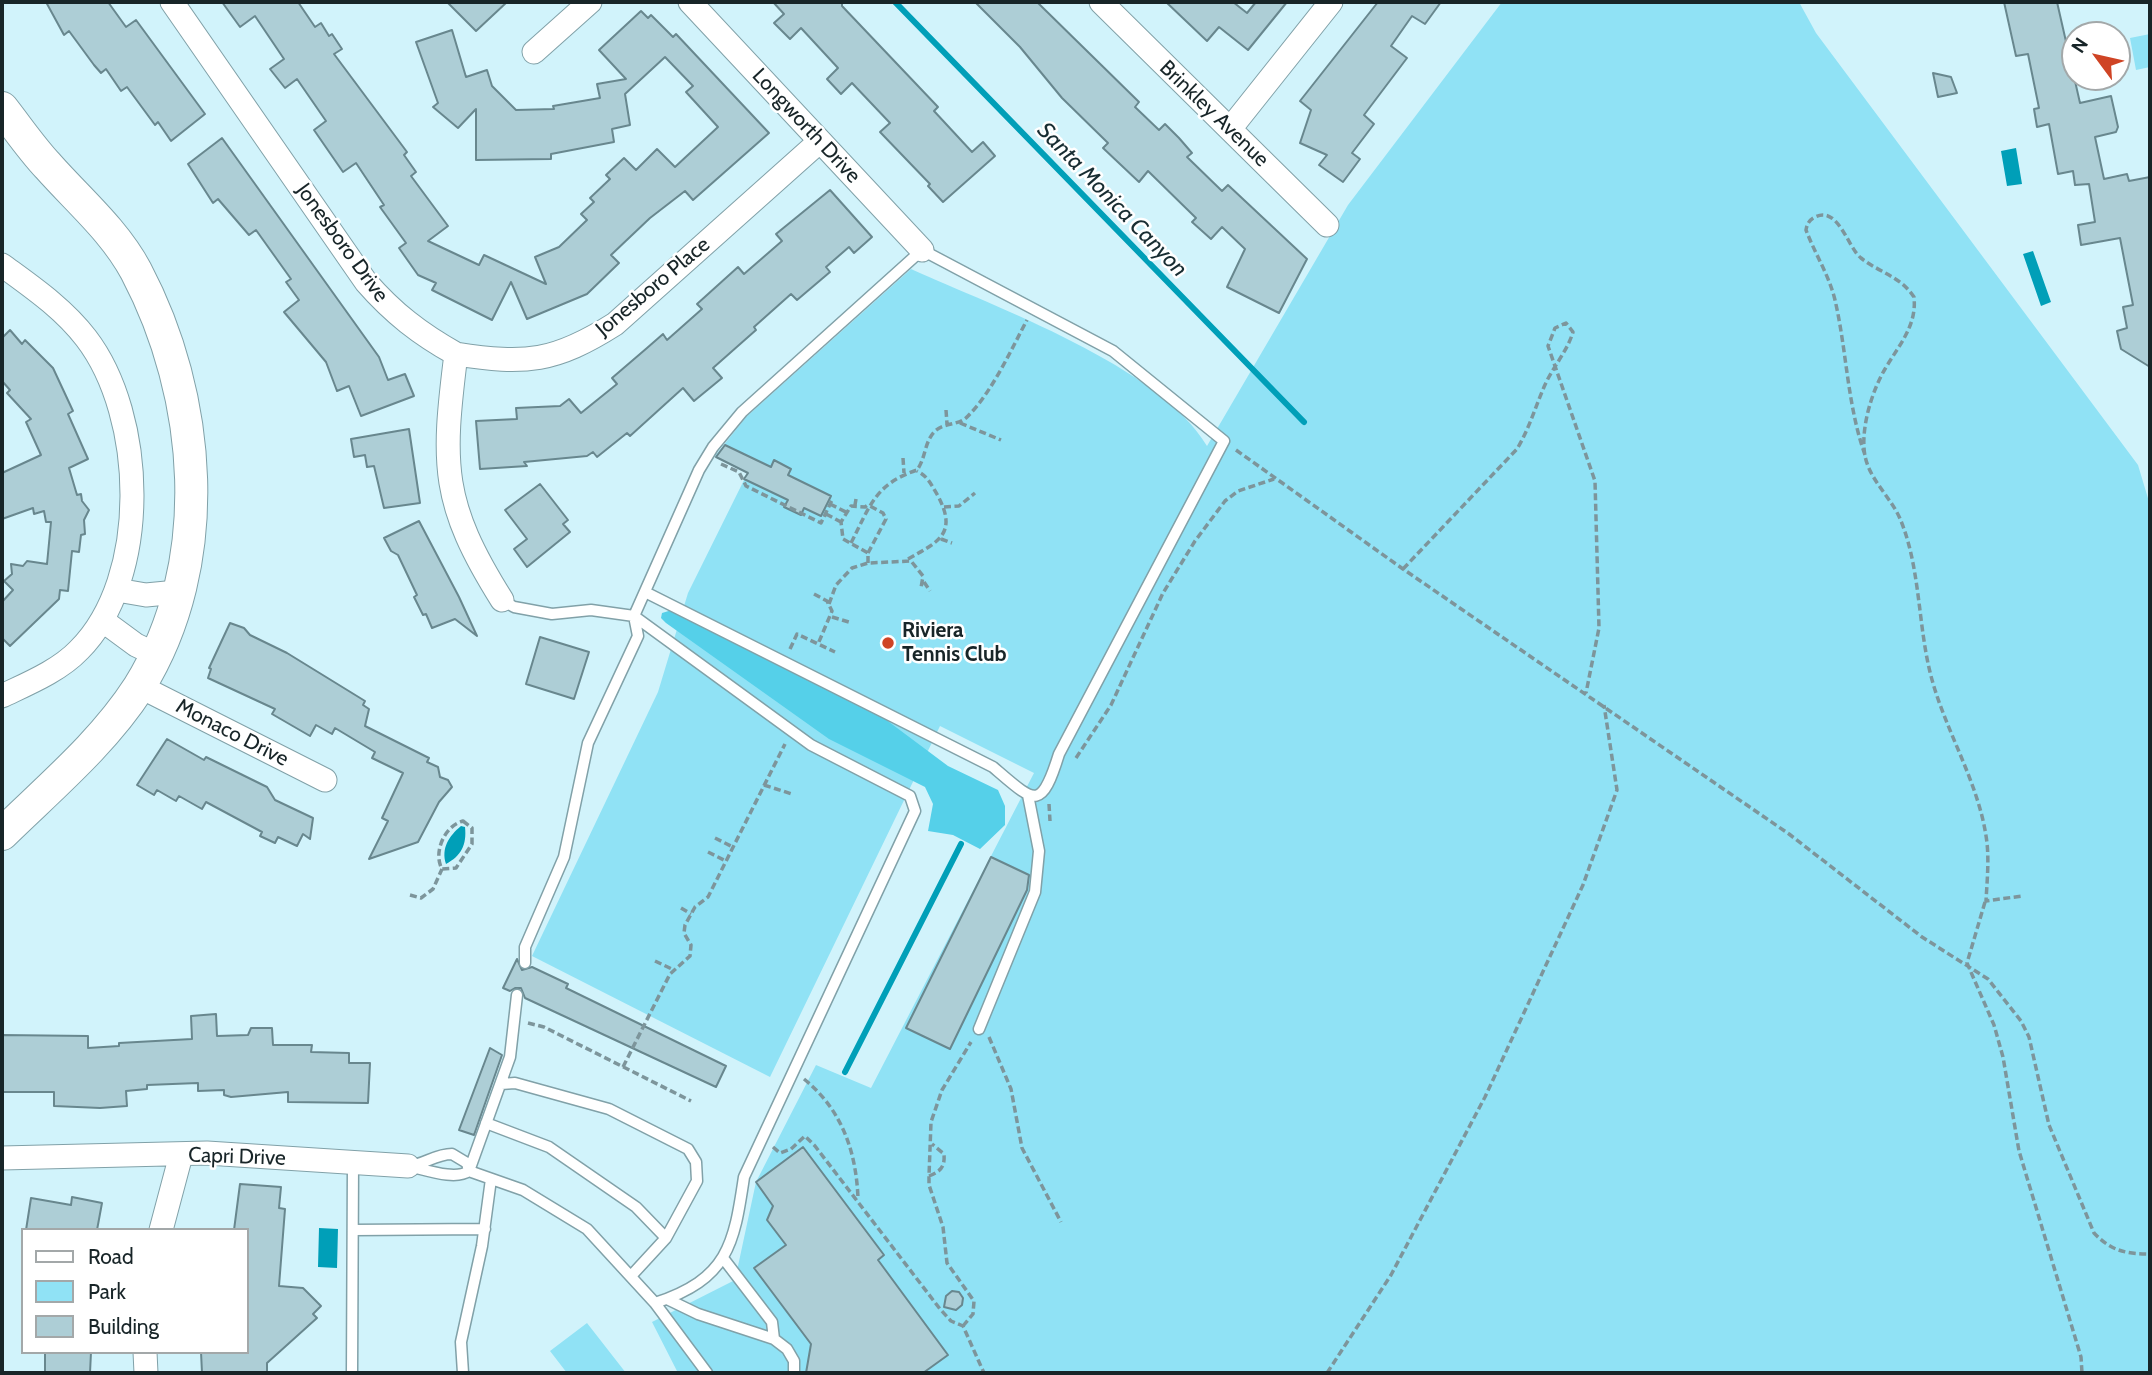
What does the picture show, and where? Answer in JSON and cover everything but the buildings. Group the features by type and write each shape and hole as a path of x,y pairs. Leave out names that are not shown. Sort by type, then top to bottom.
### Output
{"main road":[{"path":"2,108 46,164 106,227 135,270 153,310 179,383 190,440 189,541 177,593 155,654 139,686 111,725 2,834"}],"street":[{"name":"Jonesboro Drive","path":"172,2 366,282 393,312 422,334 456,354"},
{"path":"534,52 590,2"},
{"name":"Longworth Drive","path":"690,2 922,250"},
{"name":"Brinkley Avenue","path":"1101,2 1328,225"},
{"path":"1230,129 1331,2"},
{"name":"Jonesboro Place","path":"456,354 499,361 540,359 579,347 615,324 820,141"},
{"path":"2,265 60,309 87,339 109,380 125,428 133,487 126,555 117,590 102,620 78,651 36,680 2,696"},
{"path":"456,354 446,453 451,493 461,527 502,600"},
{"path":"117,590 146,595 177,593"},
{"path":"102,620 136,645 155,654"},
{"name":"Monaco Drive","path":"139,686 325,780"},
{"name":"Capri Drive","path":"2,1158 207,1153 408,1166"},
{"path":"162,1228 181,1155"},
{"path":"145,1354 146,1373"}],"lane":[{"path":"525,963 526,947 564,858 587,743 638,636 635,616 645,592 707,457 742,412 922,250 1112,351 1224,441 1059,754 1048,790 1039,796 1028,795 993,767 645,592"},
{"path":"502,600 514,607 552,614 591,610 635,616 811,745 910,796 915,811 744,1177 736,1234 723,1258 705,1278 682,1294 655,1303"},
{"path":"983,1030 1035,892 1039,851 1028,795"},
{"path":"469,1171 510,1057 517,995"},
{"path":"501,1084 515,1083 609,1108 688,1149 695,1162 697,1181 666,1238 631,1276"},
{"path":"486,1123 549,1147 636,1207 666,1238"},
{"path":"408,1166 424,1164 436,1156 452,1154 464,1160 469,1171 523,1190 576,1222 655,1303 707,1373"},
{"path":"352,1373 353,1163"},
{"name":"Capri Drive","path":"408,1166 456,1175 469,1171"},
{"path":"463,1373 461,1342 485,1229 491,1179"},
{"path":"353,1230 485,1229"},
{"path":"723,1258 772,1322 774,1339"},
{"path":"667,1299 698,1314 774,1339 787,1349 794,1361 794,1373"}],"path":[{"path":"1865,455 1872,397 1914,321 1914,297 1896,277 1858,256 1842,227 1828,216 1821,215 1812,218 1805,230 1829,278 1836,303 1850,403 1865,455 1872,475 1900,518 1907,539 1930,671 1941,715 1965,765 1987,842 1986,901 1967,963 1994,1025 2018,1152 2081,1357 2082,1373"},
{"path":"960,423 973,411 998,374 1032,309"},
{"path":"1403,569 1517,449 1555,366 1570,343 1573,332 1566,323 1555,328 1548,346 1555,366 1595,481 1599,628 1586,693"},
{"path":"946,410 947,424"},
{"path":"915,471 920,466 931,437 947,424 960,423 1001,440"},
{"path":"1224,441 1403,569 1789,834 1922,937 1967,963 2000,993 2029,1037 2049,1125 2094,1233 2106,1246 2118,1251 2150,1254"},
{"path":"707,457 739,472 746,485 821,523 831,502 846,512"},
{"path":"904,458 904,473"},
{"path":"817,644 830,618 829,604 841,577 868,563 906,560 941,539 945,528 944,507 920,466"},
{"path":"855,505 865,507 888,482 904,473 922,473"},
{"path":"944,507 960,506 975,493"},
{"path":"851,543 874,497"},
{"path":"856,499 855,505 846,512 841,522 843,539 868,553"},
{"path":"868,563 868,553 886,515 870,506"},
{"path":"826,514 841,522"},
{"path":"941,539 952,543"},
{"path":"906,560 917,565 930,591"},
{"path":"921,588 923,580"},
{"path":"814,594 829,604"},
{"path":"830,618 837,617 852,623"},
{"path":"797,634 835,652"},
{"path":"1327,1373 1391,1275 1485,1097 1583,884 1617,790 1604,705"},
{"path":"623,1067 674,970 691,951 684,929 691,914 708,897 792,732"},
{"path":"764,785 792,794"},
{"path":"468,822 474,836 468,853 456,868 442,869 438,861 446,834 456,823 468,822"},
{"path":"715,838 733,847"},
{"path":"708,852 726,861"},
{"path":"410,895 421,898 428,893 442,869"},
{"path":"1986,901 2022,896"},
{"path":"681,908 691,914"},
{"path":"655,961 674,970"},
{"path":"515,1022 536,1024 691,1101"},
{"path":"983,1030 1011,1089 1022,1148 1061,1222"},
{"path":"795,1071 833,1109 844,1129 856,1166 858,1199"},
{"path":"763,1138 780,1153 791,1149 805,1136 858,1199 940,1309 951,1321 963,1326 984,1373"},
{"path":"929,1176 940,1172 944,1165 944,1154 931,1143"}],"green space":[{"path":"1502,2 1799,2 1816,33 2138,465 2150,505 2150,1373 678,1373 652,1322 735,1280 756,1182 816,1065 871,1088 1034,773 940,726 770,1077 532,956 658,692 688,593 748,472 715,456 746,417 911,269 1030,321 1115,365 1153,390 1184,417 1207,446 1348,205"},
{"path":"2150,34 2150,67 2136,70 2131,38"},
{"path":"587,1323 626,1373 567,1373 550,1351"}],"shaded area":[{"path":"2016,148 2022,184 2007,186 2001,151"},
{"path":"2033,251 2051,302 2041,306 2023,254"},
{"path":"672,610 881,716 948,766 998,790 1005,806 1005,825 980,849 953,835 928,831 933,804 925,787 829,739 666,623 661,618 662,613"},
{"path":"461,826 465,827 464,845 459,854 446,864 447,843"},
{"path":"319,1228 338,1229 337,1268 318,1267"}],"waterway":[{"name":"Santa Monica Canyon","path":"895,2 1304,422"},
{"path":"845,1072 961,844"}],"place":[{"name":"Riviera Tennis Club","path":"888,643"}]}
